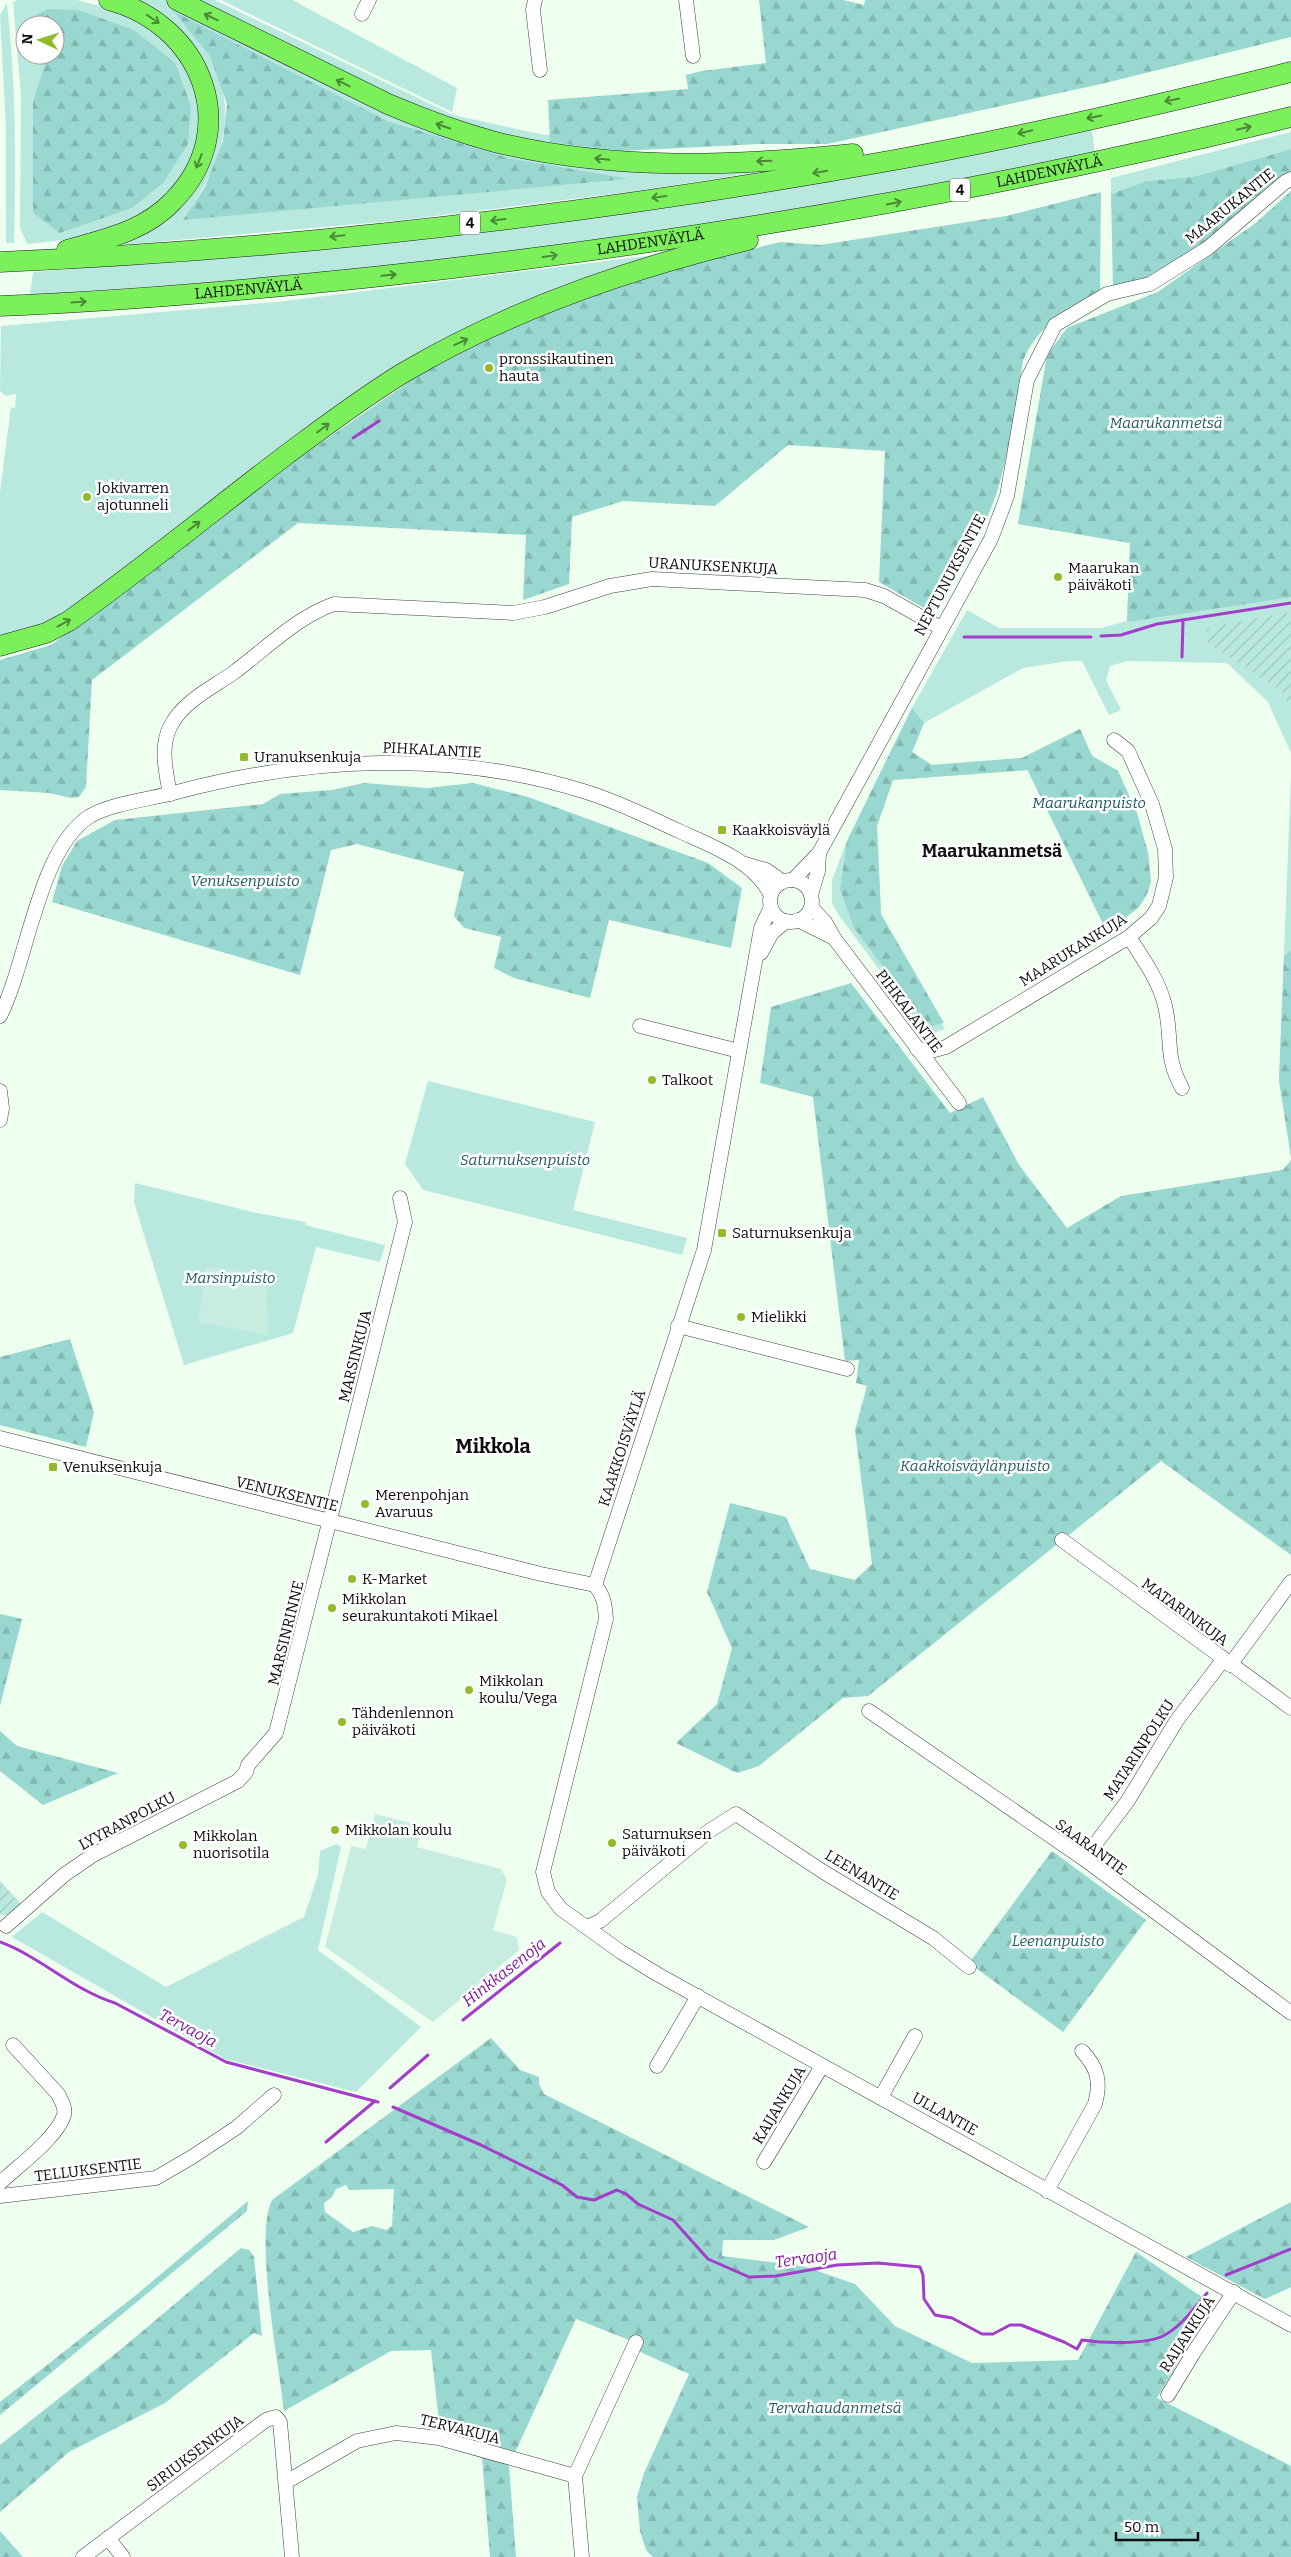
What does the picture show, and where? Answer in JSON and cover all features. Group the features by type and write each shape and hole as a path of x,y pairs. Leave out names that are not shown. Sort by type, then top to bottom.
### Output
{"highway":[{"path":"34,260 115,237 157,216 185,188 195,172 206,142 208,104 204,87 195,64 182,44 165,28 144,13 109,0"},
{"path":"177,0 348,86 421,118 495,142 534,150 624,161 715,163 819,158 899,147 987,141"},
{"name":"4","path":"0,262 254,244 496,220 773,180 987,141 1291,72"},
{"name":"LAHDENVÄYLÄ","path":"0,306 236,291 499,264 725,232 846,212 1073,167 1291,116"},
{"path":"0,646 46,633 69,620 328,424 401,374 444,350 544,304 602,282 664,262 846,212"}],"street":[{"path":"362,14 369,0"},
{"path":"535,0 533,10 540,70"},
{"path":"686,0 693,56"},
{"name":"MAARUKANTIE","path":"1108,294 1150,284 1208,248 1291,178"},
{"name":"NEPTUNUKSENTIE","path":"788,881 819,853 991,539 1007,496 1027,380 1041,350 1055,325 1108,294"},
{"name":"URANUKSENKUJA","path":"170,794 166,767 166,740 169,728 177,716 193,700 234,672 299,621 317,610 334,604 513,613 545,607 610,586 636,580 652,579 865,590 884,596 941,628"},
{"name":"MAARUKANKUJA","path":"917,1049 931,1051 946,1048 1129,938 1151,918 1159,906 1166,877 1165,849 1152,804 1128,751 1114,740"},
{"name":"PIHKALANTIE","path":"0,1016 51,866 69,833 91,816 107,809 210,784 288,769 359,763 422,763 485,770 546,781 600,797 711,845 742,863 760,878 771,901"},
{"name":"NEPTUNUKSENTIE","path":"811,901 818,871 819,853"},
{"name":"PIHKALANTIE","path":"742,863 766,870 788,881"},
{"path":"788,881 804,885 811,901 806,915 792,921 777,916 771,901 776,887 788,881"},
{"name":"KAAKKOISVÄYLÄ","path":"595,1585 704,1250 762,928 771,901"},
{"name":"PIHKALANTIE","path":"811,901 834,938 958,1103"},
{"name":"PIHKALANTIE","path":"792,921 834,938"},
{"name":"KAAKKOISVÄYLÄ","path":"758,958 772,933 792,921"},
{"path":"1129,938 1142,956 1160,989 1165,1007 1172,1070 1182,1088"},
{"path":"640,1026 739,1051"},
{"path":"0,1090 2,1108 0,1120"},
{"name":"MARSINKUJA","path":"330,1521 405,1222 400,1198"},
{"path":"678,1326 847,1369"},
{"name":"VENUKSENTIE","path":"0,1438 541,1574 595,1585"},
{"name":"MARSINRINNE","path":"263,1750 279,1727 330,1521"},
{"name":"MATARINKUJA","path":"1062,1540 1291,1708"},
{"name":"MATARINPOLKU","path":"1084,1859 1127,1802 1177,1720 1227,1662 1291,1582"},
{"path":"587,1927 561,1909 552,1900 543,1872 606,1619 606,1603 595,1585"},
{"name":"SAARANTIE","path":"869,1711 1084,1859 1291,2013"},
{"name":"LYYRANPOLKU","path":"6,1926 64,1875 93,1855 238,1781 246,1772 248,1764 263,1750"},
{"name":"LEENANTIE","path":"587,1927 600,1921 709,1831 736,1814 822,1871 933,1938 969,1967"},
{"name":"ULLANTIE","path":"587,1927 621,1952 698,1996 1291,2325"},
{"path":"657,2066 698,1996"},
{"path":"880,2097 915,2036"},
{"path":"0,2183 56,2131 65,2114 63,2103 58,2094 13,2045"},
{"path":"1047,2191 1095,2104 1098,2091 1098,2075 1093,2062 1082,2051"},
{"name":"KAIJANKUJA","path":"764,2162 822,2066"},
{"name":"TELLUKSENTIE","path":"0,2196 156,2178 236,2128 274,2095"},
{"name":"RAIJANKUJA","path":"1168,2395 1234,2292"},
{"path":"582,2557 575,2476 636,2342"},
{"name":"SIRIUKSENKUJA","path":"83,2557 266,2420 276,2417 280,2422 286,2482"},
{"name":"TERVAKUJA","path":"286,2482 357,2442 396,2433 439,2438 575,2476"},
{"path":"286,2482 292,2557"},
{"path":"108,2538 123,2557"}],"green space":[{"path":"18,0 77,0 136,16 170,43 195,84 200,115 198,142 192,161 152,213 82,238 27,244 20,227 21,95 18,65 45,65 33,101 134,30 65,25 65,15 15,15 15,25 13,2"},
{"path":"124,0 169,0 473,141 772,170 636,191 403,220 121,245 122,240 203,162 202,69","holes":["174,12 388,121 509,158 627,179 184,219 216,161 225,121 224,100 220,78 210,56"]},
{"path":"193,0 215,0 453,115 544,135 612,131 622,155 494,135 382,95"},
{"path":"221,0 292,0 457,88 452,112"},
{"path":"759,0 843,0 864,5 865,0 1291,0 1291,37 1101,84 827,144 760,144 621,151 550,142 548,100 688,89 686,75 702,71 766,63"},
{"path":"7,3 15,123 14,243 6,243 6,128 0,15"},
{"path":"48,9 78,10 134,30 175,63 191,106 188,144 163,183 132,208 60,233 33,213 33,101 45,65 65,65 65,15 36,15"},
{"path":"173,11 388,121 509,158 629,179 183,220 205,187 223,141 227,104 210,56"},
{"path":"1092,130 1095,153 787,214 475,257 293,277 30,295 33,272 354,245 482,232 615,215 888,169"},
{"path":"1291,132 1291,149 1193,177 1146,181 1111,194 1111,178"},
{"path":"1291,149 1291,173 1204,245 1146,281 1113,287 1111,194 1146,181 1193,177"},
{"name":"Maarukanmetsä","path":"1291,191 1291,753 1268,702 1227,663 1127,661 1110,666 1106,680 1121,710 1109,715 1082,661 1068,661 1023,668 924,723 912,752 932,765 1022,758 1080,729 1092,756 1118,771 1137,813 1148,853 1151,882 1147,894 1139,907 1107,932 1027,770 893,780 877,826 881,914 945,1029 934,1033 923,1029 838,914 832,903 832,880 847,841 912,708 967,610 999,628 1101,628 1127,621 1130,543 1018,524 1067,328 1158,292 1256,223"},
{"name":"Maarukanmetsä","path":"1291,191 1291,597 1127,622 1130,543 1018,524 1047,355 1067,328 1158,292 1256,223"},
{"path":"1101,192 1100,291 1055,319 1029,348 1023,361 1009,444 997,492 985,522 969,552 934,609 924,608 879,582 885,451 788,445 715,506 623,501 572,517 569,584 523,600 526,535 298,523 92,680 86,787 79,797 71,798 49,793 0,790 0,660 51,645 272,477 426,370 528,320 670,269 781,242 820,245 1006,216"},
{"path":"671,253 478,326 43,630 0,640 0,492 11,407 15,408 16,394 6,396 0,391 1,326 277,302"},
{"path":"1291,612 1291,708 1281,691 1208,643 1206,630 1214,626"},
{"name":"Maarukanpuisto","path":"912,708 924,723 912,752 932,765 1022,758 1080,729 1092,756 1118,771 1137,813 1148,853 1151,882 1147,894 1139,907 1107,932 1028,770 893,780 877,826 881,914 944,1023 932,1026 921,1016 854,928 840,889 847,841"},
{"path":"1291,776 1291,1157 1279,1080"},
{"name":"Venuksenpuisto","path":"364,783 427,788 473,783 528,797 708,863 742,888 731,948 609,920 590,998 514,978 494,968 501,937 464,928 454,916 464,872 357,844 331,850 300,975 52,902 62,866 77,841 115,820 263,804 280,794 332,790"},
{"path":"1291,951 1291,1157 1279,1080 1284,956"},
{"name":"Kaakkoisväylänpuisto","path":"851,983 950,1113 983,1097 1019,1165 1067,1228 1121,1196 1283,1170 1291,1160 1291,1555 1161,1461 868,1696 843,1698 759,1766 737,1773 676,1743 717,1704 732,1648 707,1592 730,1503 786,1517 810,1569 855,1580 872,1564 855,1430 867,1386 856,1383 859,1360 845,1361 813,1097 760,1083 771,1007"},
{"name":"Saturnuksenpuisto","path":"428,1081 595,1122 573,1210 687,1238 682,1255 423,1190 405,1164"},
{"name":"Marsinpuisto","path":"135,1183 257,1213 306,1222 305,1225 385,1245 380,1262 316,1247 293,1333 184,1365 134,1202"},
{"path":"206,1266 266,1276 268,1335 198,1322"},
{"path":"70,1339 94,1412 86,1447 0,1425 0,1357"},
{"path":"0,1614 22,1619 0,1706"},
{"path":"0,1731 17,1746 118,1773 43,1805 0,1771"},
{"path":"375,1814 422,1826 417,1847 501,1869 507,1880 493,1930 517,1937 519,1950 433,2022 325,1947 351,1846 366,1849"},
{"path":"337,1844 341,1847 318,1950 421,2027 356,2092 225,2059 12,1937 42,1912 166,1987 304,1917 318,1875 320,1851"},
{"name":"Leenanpuisto","path":"1052,1851 1146,1920 1063,2032 969,1963"},
{"path":"0,1881 21,1904 7,1915 0,1915"},
{"name":"Tervahaudanmetsä","path":"491,2038 520,2070 539,2077 539,2084 544,2094 809,2227 774,2240 723,2240 722,2256 803,2266 855,2284 895,2326 972,2363 1078,2360 1136,2252 1212,2304 1157,2398 1291,2466 1291,2557 653,2557 646,2550 640,2531 637,2497 644,2473 689,2374 627,2346 629,2340 576,2319 514,2455 440,2431 431,2350 391,2351 284,2411 269,2302 267,2270 267,2218 272,2200","holes":["346,2185 349,2190 394,2189 392,2226 386,2230 372,2226 353,2232 325,2212 324,2203 332,2197 336,2189"]},
{"path":"248,2201 247,2211 0,2415 0,2402 136,2295"},
{"path":"1291,2202 1291,2287 1265,2299 1186,2257"},
{"path":"241,2248 249,2250 254,2257 262,2336 254,2333 165,2403 69,2452 0,2512 0,2445 125,2346"},
{"path":"482,2457 509,2466 516,2557 490,2557"},
{"path":"0,2531 23,2557 0,2557"}],"waterway":[{"path":"353,438 379,421"},
{"path":"1101,636 1121,635 1157,624 1291,603"},
{"path":"1182,657 1183,620"},
{"path":"964,637 1091,637"},
{"name":"Tervaoja","path":"0,1942 15,1948 85,1990 115,2003 226,2062 378,2102"},
{"name":"Hinkkasenoja","path":"463,2020 560,1943"},
{"name":"Hinkkasenoja","path":"390,2088 428,2055"},
{"path":"326,2142 375,2101"},
{"name":"Tervaoja","path":"393,2107 481,2145 562,2185 577,2197 594,2200 617,2190 626,2194 638,2204 673,2220 708,2259 749,2277 776,2276 837,2265 878,2263 920,2267 923,2275 924,2299 935,2315 952,2318 982,2334 993,2334 1010,2325 1021,2325 1077,2349 1082,2340 1112,2342 1145,2341 1163,2336 1176,2328 1207,2293"},
{"name":"Tervaoja","path":"1226,2275 1291,2249"}],"place":[{"name":"pronssikautinen hauta","path":"489,368"},
{"name":"Jokivarren ajotunneli","path":"87,497"},
{"name":"Maarukan päiväkoti","path":"1058,577"},
{"name":"Uranuksenkuja","path":"244,757"},
{"name":"Kaakkoisväylä","path":"722,830"},
{"name":"Talkoot","path":"652,1080"},
{"name":"Saturnuksenkuja","path":"722,1233"},
{"name":"Mielikki","path":"741,1317"},
{"name":"Venuksenkuja","path":"53,1467"},
{"name":"Merenpohjan Avaruus","path":"365,1504"},
{"name":"K-Market","path":"352,1579"},
{"name":"Mikkolan seurakuntakoti Mikael","path":"332,1608"},
{"name":"Mikkolan koulu/Vega","path":"469,1690"},
{"name":"Tähdenlennon päiväkoti","path":"342,1722"},
{"name":"Mikkolan koulu","path":"335,1830"},
{"name":"Saturnuksen päiväkoti","path":"612,1843"},
{"name":"Mikkolan nuorisotila","path":"183,1845"}],"district":[{"name":"Maarukanmetsä","path":"992,851"},
{"name":"Mikkola","path":"493,1446"}]}
